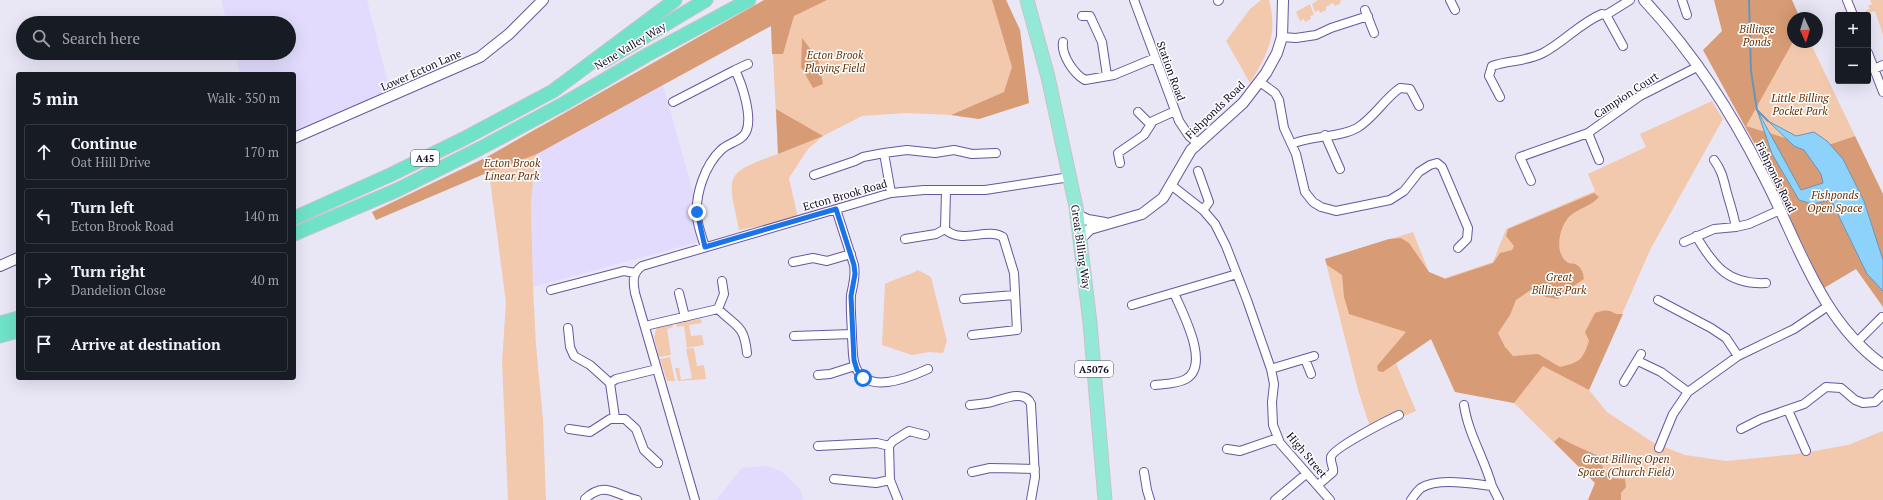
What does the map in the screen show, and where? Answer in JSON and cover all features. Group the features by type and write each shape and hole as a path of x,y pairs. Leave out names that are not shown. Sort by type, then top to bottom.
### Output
{"highway":[{"path":"553,91 675,0"},
{"name":"Nene Valley Way","path":"553,91 706,0"},
{"name":"Nene Valley Way","path":"647,55 731,0"},
{"path":"647,55 749,0"},
{"name":"A45","path":"296,233 397,190 479,149 563,104 647,55"},
{"name":"A45","path":"296,217 384,178 465,138 553,91"},
{"path":"0,323 16,319"},
{"path":"0,336 16,332"}],"main road":[{"name":"Great Billing Way","path":"1027,0 1048,77 1077,214 1090,323 1105,499"}],"street":[{"name":"Lower Ecton Lane","path":"296,137 480,57 509,34 543,0"},
{"name":"Station Road","path":"1134,0 1175,111 1184,130 1198,143"},
{"name":"Fishponds Road","path":"1080,239 1090,229 1136,216 1151,209 1163,198 1191,150 1243,102 1260,82 1277,53 1282,37 1283,0"},
{"path":"1450,0 1455,10"},
{"path":"1500,97 1489,76 1492,66 1529,59 1542,53 1558,44 1591,18 1602,14 1606,15 1630,0"},
{"name":"Fishponds Road","path":"1644,0 1665,23 1699,66 1745,140 1816,287 1828,306 1857,342 1883,365"},
{"path":"1682,0 1687,15"},
{"path":"1847,0 1852,12"},
{"path":"1282,37 1296,38 1316,36 1367,13 1374,33"},
{"path":"1606,15 1623,46"},
{"path":"1082,16 1090,16 1098,31 1104,49 1107,76"},
{"path":"1063,42 1063,49 1071,65 1082,78 1088,80 1107,76 1155,58"},
{"path":"1871,61 1883,92"},
{"path":"673,102 748,64"},
{"path":"1874,69 1883,65"},
{"name":"Campion Court","path":"1531,181 1520,157 1588,133 1640,96 1699,66"},
{"path":"705,247 697,212 707,169 722,149 742,138 747,128 745,93 735,70"},
{"path":"1260,82 1275,93 1279,100 1284,128 1292,144 1307,194 1317,205 1331,211 1336,211 1390,200 1404,191 1416,176 1426,167 1435,163 1442,167 1468,228 1467,239 1458,248"},
{"path":"1292,144 1325,135 1347,132 1356,128 1369,119 1387,98 1400,88 1410,88 1418,106"},
{"path":"1120,163 1115,152 1144,135 1150,124 1158,118 1175,111"},
{"path":"1138,112 1150,124"},
{"name":"Campion Court","path":"1588,133 1599,160"},
{"path":"1325,135 1340,169"},
{"path":"814,175 863,157 907,150 935,153 954,150 972,154 996,153"},
{"path":"884,153 890,193"},
{"path":"1714,160 1723,174 1736,227"},
{"path":"1198,171 1210,202 1204,210"},
{"name":"Ecton Brook Road","path":"635,273 642,266 890,193 924,190 946,191 996,189 1070,177"},
{"path":"1132,305 1237,274 1223,238 1204,210 1171,185"},
{"path":"946,191 946,229 954,236 993,234 1003,237 1014,273 1017,330 972,335"},
{"path":"836,209 851,254 855,274 851,296 855,366 860,374 867,380 886,382 905,378 928,369"},
{"path":"1684,242 1714,229 1736,227 1780,210"},
{"name":"Fishponds Road","path":"1077,214 1088,220 1107,223"},
{"path":"905,239 936,234 946,229"},
{"path":"1696,236 1710,259 1724,273 1746,282 1766,283"},
{"path":"793,262 813,258 827,261 851,254"},
{"path":"0,266 16,259"},
{"path":"551,290 624,271 635,273 633,282 635,293 695,500"},
{"name":"High Street","path":"1237,274 1271,369 1274,384 1272,402 1273,419 1278,438 1306,474 1318,485 1330,500"},
{"path":"718,309 724,294 722,281"},
{"path":"679,292 685,317"},
{"path":"1155,385 1186,379 1193,372 1196,363 1196,354 1191,336 1174,293"},
{"path":"964,299 1015,295"},
{"path":"1658,300 1711,328 1726,338 1738,356"},
{"path":"1659,448 1673,414 1688,392 1738,356 1794,329 1828,306"},
{"path":"645,326 718,309"},
{"path":"718,309 739,326 746,340 747,353"},
{"path":"1857,342 1882,317"},
{"path":"568,328 570,347 574,356 590,365 610,383 615,418"},
{"path":"794,336 852,334"},
{"path":"1271,369 1314,356"},
{"path":"1624,382 1640,358 1688,392"},
{"path":"1305,359 1311,374"},
{"path":"818,375 830,374 855,366"},
{"path":"610,383 616,379 658,369"},
{"path":"1741,428 1804,404 1826,387 1841,388 1855,400 1863,403 1874,402 1883,394"},
{"path":"970,405 994,402 1006,397 1022,396 1027,398 1031,404 1034,469 1031,500"},
{"path":"1464,405 1466,419 1486,464 1492,486 1499,500"},
{"path":"1788,410 1806,451"},
{"path":"1318,485 1333,472 1331,460 1334,454 1365,433 1399,415"},
{"path":"569,429 590,432 606,420 615,418 625,420 633,425 639,433 644,450 658,463"},
{"path":"898,500 890,480 889,446 892,441 909,431 925,435"},
{"path":"1227,449 1240,451 1278,438"},
{"path":"818,446 877,443 889,446"},
{"path":"972,472 990,468 1034,469"},
{"path":"1144,472 1150,500"},
{"path":"1275,500 1306,474"},
{"path":"834,479 876,483 890,480"},
{"path":"1411,500 1420,489 1427,485 1450,482 1492,486"},
{"path":"585,499 593,491 605,489 636,500"}],"shaded area":[{"path":"221,0 367,0 392,99 296,140 296,72 239,72 236,60 296,60 296,16 225,16"},
{"path":"663,85 694,195 692,221 698,242 533,287 531,203 537,154"},
{"path":"768,466 781,471 800,489 803,500 716,500 742,468"}],"green space":[{"path":"764,0 827,0 794,16 783,54 772,54 771,26 537,154 489,172 376,220 372,212 487,157"},
{"name":"Ecton Brook Playing Field","path":"770,0 1006,0 1020,30 1029,103 979,119 951,115 906,113 862,116 823,136 808,149 789,178 798,218 739,230 733,198 733,179 738,172 747,167 778,154"},
{"path":"992,0 1006,0 1020,30 1029,103 979,119 951,115 1004,92 1012,67"},
{"path":"1261,0 1269,0 1272,12 1272,34 1262,63 1250,83 1226,41 1250,9"},
{"path":"1318,0 1342,0 1340,1 1341,3 1335,6 1333,3 1326,7 1326,10 1320,13 1319,10 1315,12 1312,4"},
{"name":"Fishponds Open Space","path":"1714,0 1792,0 1797,12 1787,12 1787,48 1790,48 1746,126 1819,148 1855,136 1883,194 1883,307 1856,269 1824,288 1795,229 1776,183 1703,50 1722,31"},
{"path":"1870,0 1883,0 1883,35 1875,11 1865,12 1870,9 1868,6 1872,4"},
{"path":"1310,4 1314,15 1310,16 1311,19 1305,22 1304,19 1300,21 1296,12"},
{"path":"802,38 818,59 823,84 813,88 801,67"},
{"name":"Little Billing Pocket Park","path":"1790,48 1813,48 1855,136 1819,148 1745,126"},
{"name":"Great Billing Park","path":"1712,101 1723,119 1650,250 1589,390 1607,412 1654,443 1685,455 1726,461 1797,454 1848,445 1883,431 1883,500 1588,500 1595,483 1514,403 1455,392 1431,339 1396,363 1416,411 1371,430 1358,390 1325,259 1413,232 1429,272 1445,278 1493,262 1506,229 1595,191 1588,174 1646,147 1640,134"},
{"path":"776,109 823,136 778,154"},
{"name":"Ecton Brook Linear Park","path":"539,127 531,203 533,287 536,345 543,420 546,500 508,500 502,362 506,303 487,157"},
{"path":"1594,193 1599,197 1593,203 1578,210 1567,219 1561,231 1559,245 1560,252 1568,263 1575,264 1581,268 1584,279 1569,289 1558,299 1546,297 1532,289 1516,300 1510,315 1498,333 1505,347 1513,356 1538,354 1560,367 1572,364 1582,357 1589,341 1585,332 1595,313 1606,310 1616,314 1623,314 1589,390 1543,366 1514,403 1455,392 1431,339 1383,372 1378,371 1377,366 1406,332 1349,314 1344,297 1342,275 1327,265 1325,259 1389,239 1401,238 1409,243 1429,272 1445,279 1493,263 1500,253 1512,250 1514,246 1506,236 1508,229"},
{"path":"918,270 931,277 947,341 943,353 929,352 912,355 882,345 885,284"},
{"path":"701,319 702,323 689,325 691,336 702,335 704,345 687,348 684,326 677,327 676,322"},
{"path":"672,323 673,327 667,329 671,355 659,357 654,337 657,327"},
{"path":"694,348 697,366 704,365 706,379 678,381 675,368 679,368 681,380 692,378 686,349"},
{"path":"670,357 675,381 667,381 660,359"},
{"path":"1559,437 1600,457 1603,468 1610,478 1625,479 1626,487 1621,493 1621,500 1588,500 1595,483 1554,442"}],"water":[{"path":"1757,110 1801,190 1823,183 1821,174 1804,150 1794,146 1768,121 1796,136 1814,132 1827,141 1843,159 1864,201 1883,260 1883,291 1867,274 1831,200 1812,204 1799,200 1772,154"}],"waterway":[{"path":"1749,0 1751,71 1757,110 1768,121"}],"route":[{"path":"697,212 705,247 836,209 854,265 855,274 851,296 854,360 857,370 863,378"}],"park label":[{"name":"Billinge Ponds","path":"1757,35"},
{"name":"Great Billing Open Space (Church Field)","path":"1626,465"}]}
